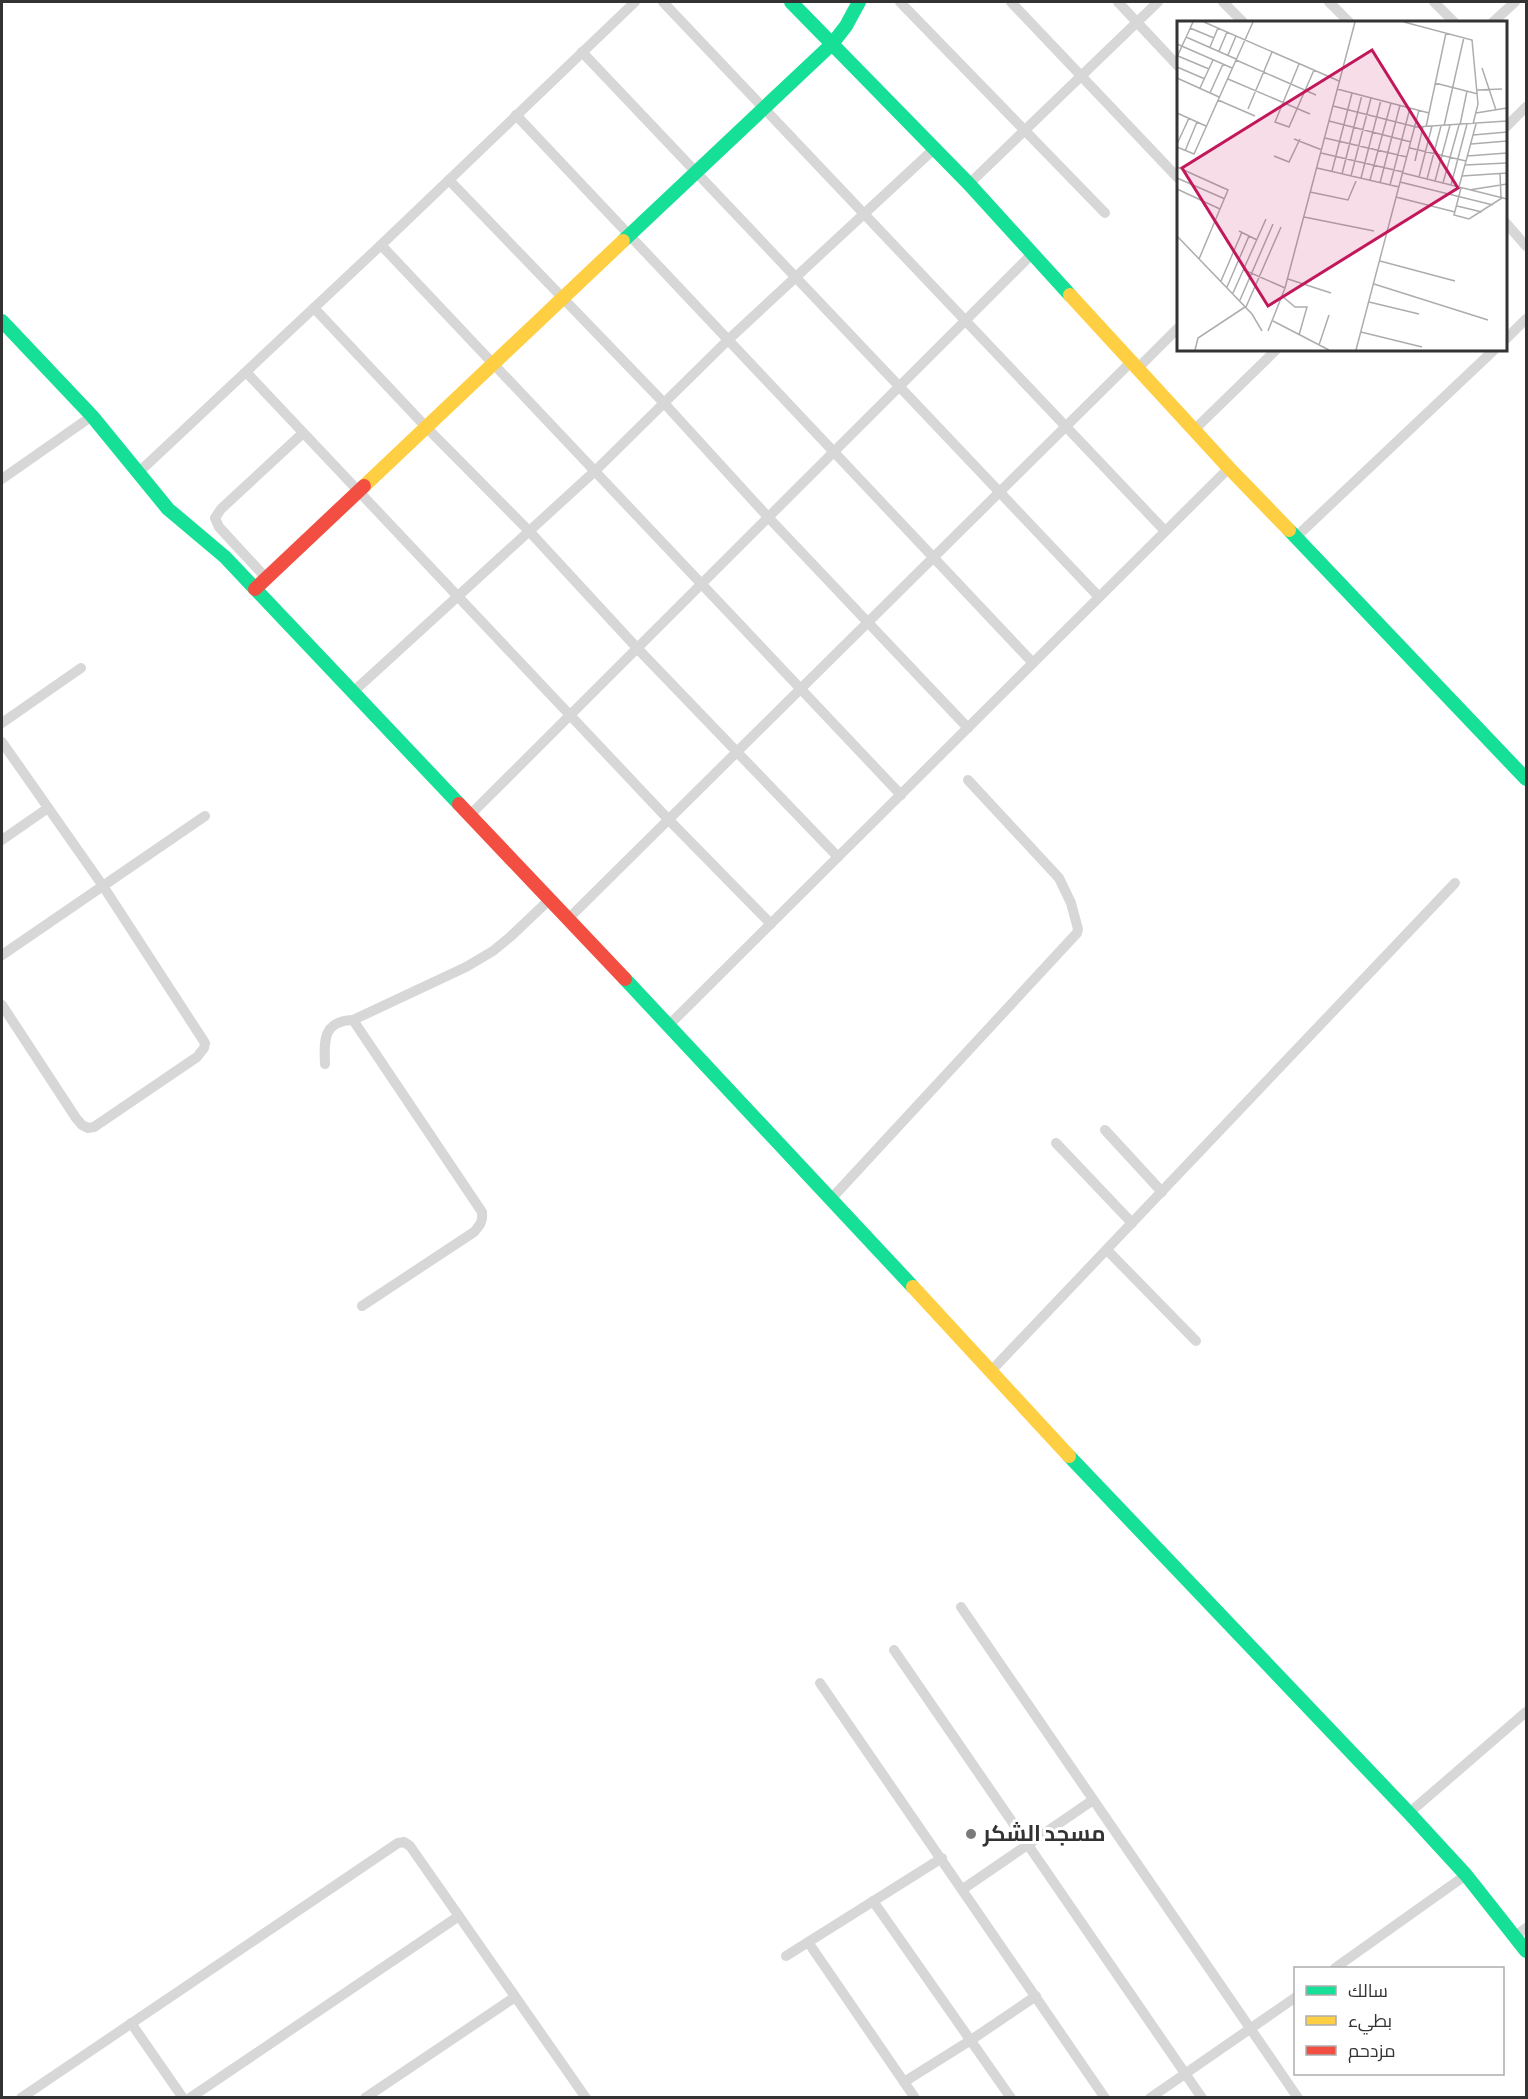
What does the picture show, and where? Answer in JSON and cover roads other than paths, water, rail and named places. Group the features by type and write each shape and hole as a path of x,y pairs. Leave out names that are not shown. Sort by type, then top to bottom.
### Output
{"street":[{"path":"138,473 247,373 635,2"},
{"path":"663,2 1165,531"},
{"path":"791,2 969,184 1229,468 1527,779"},
{"path":"255,589 832,44 846,26 859,2"},
{"path":"900,2 1105,213"},
{"path":"1011,2 1177,176"},
{"path":"1118,2 1177,64"},
{"path":"969,184 1158,2"},
{"path":"1223,2 1242,21"},
{"path":"1329,2 1348,21"},
{"path":"1434,2 1453,21"},
{"path":"1494,21 1515,2"},
{"path":"582,52 1099,597"},
{"path":"1507,127 1524,114"},
{"path":"516,115 1033,663"},
{"path":"353,692 595,471 729,339 934,149"},
{"path":"449,180 664,403 768,517 968,728"},
{"path":"1507,224 1527,246"},
{"path":"381,245 901,795"},
{"path":"470,815 1033,253"},
{"path":"314,308 838,857"},
{"path":"1507,338 1527,319"},
{"path":"2,321 92,416 168,509 225,557 669,1025 1099,1488 1521,1932 1527,1951"},
{"path":"568,919 1065,426 1177,330"},
{"path":"1194,429 1275,351"},
{"path":"1296,537 1493,351"},
{"path":"247,373 668,819 771,924"},
{"path":"2,479 92,416"},
{"path":"266,578 219,527 215,518 221,509 303,433"},
{"path":"669,1025 1229,468"},
{"path":"2,723 81,668"},
{"path":"2,742 103,886 205,1043 201,1053 94,1127 88,1128 76,1118 2,1005"},
{"path":"831,1199 1077,933 1071,903 1059,878 969,780"},
{"path":"2,840 48,808"},
{"path":"2,956 205,816"},
{"path":"991,1371 1455,883"},
{"path":"325,1064 324,1042 330,1028 340,1020 353,1020 466,968 493,951 550,899"},
{"path":"353,1020 482,1212 483,1219 474,1232 362,1306"},
{"path":"1105,1130 1162,1192"},
{"path":"1056,1143 1132,1223"},
{"path":"1107,1250 1196,1341"},
{"path":"961,1607 1298,2097"},
{"path":"894,1650 1202,2097"},
{"path":"820,1683 1105,2097"},
{"path":"1409,1813 1527,1712"},
{"path":"963,1889 1093,1800"},
{"path":"21,2097 398,1843 404,1842 410,1846 586,2097"},
{"path":"786,1956 942,1858"},
{"path":"1336,1967 1466,1875"},
{"path":"873,1901 1011,2097"},
{"path":"190,2097 459,1916"},
{"path":"808,1942 915,2097"},
{"path":"904,2082 1036,1996"},
{"path":"365,2097 515,1997"},
{"path":"1150,2097 1294,1998"},
{"path":"131,2023 183,2097"}],"place":[{"name":"مسجد الشكر","path":"971,1834"}]}
